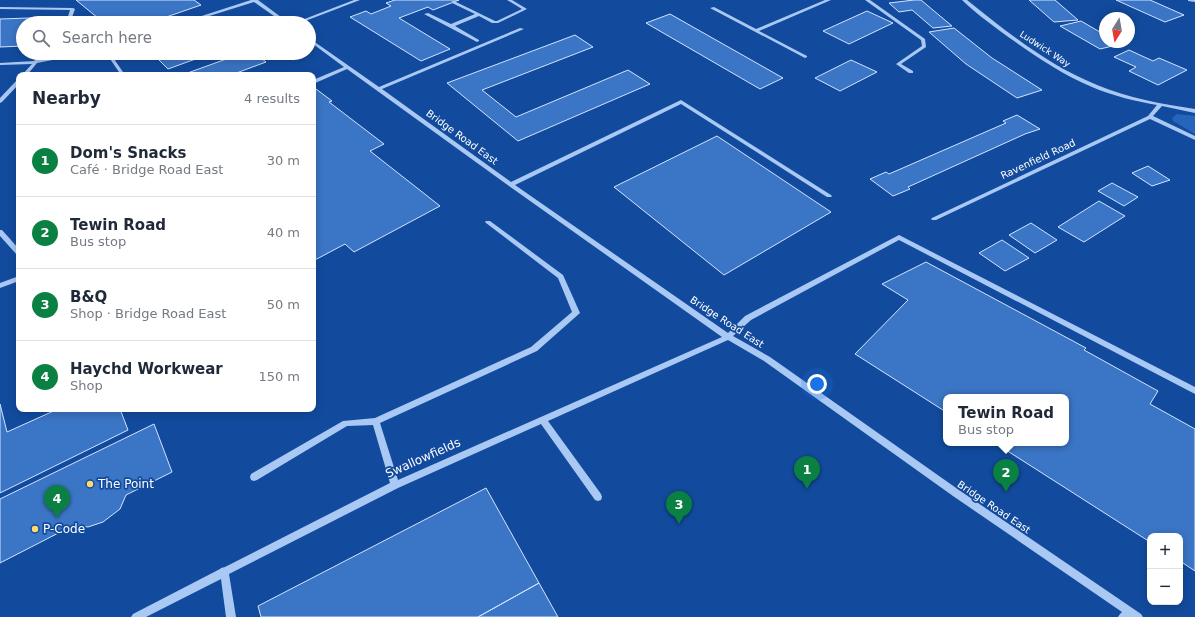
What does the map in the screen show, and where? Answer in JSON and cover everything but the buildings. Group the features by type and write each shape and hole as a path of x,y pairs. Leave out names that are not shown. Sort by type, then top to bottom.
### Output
{"street":[{"path":"204,16 255,0 277,16"},
{"path":"315,16 358,0"},
{"path":"454,2 490,21 498,22 525,10 509,0"},
{"path":"756,31 829,0"},
{"path":"868,0 923,39 924,46 898,64 911,72"},
{"name":"Ludwick Way","path":"964,0 1001,30 1059,69 1094,86 1128,97 1195,110"},
{"path":"1190,0 1195,1"},
{"path":"0,8 73,9 70,16"},
{"path":"712,8 805,57"},
{"path":"426,14 477,41"},
{"path":"451,26 478,15"},
{"path":"379,89 522,29"},
{"name":"Bridge Road East","path":"316,44 728,337 767,360 1130,615"},
{"path":"0,64 46,60"},
{"path":"113,60 121,72"},
{"path":"27,72 36,62"},
{"path":"316,81 348,67"},
{"path":"0,101 16,84"},
{"path":"511,184 681,102 828,196"},
{"name":"Ravenfield Road","path":"934,219 1150,117 1160,104"},
{"path":"1150,117 1195,138"},
{"path":"254,476 346,423 376,421 534,349 576,313 561,277 488,222"},
{"path":"0,232 16,250"},
{"path":"728,337 748,318 898,237 1195,391"},
{"path":"0,286 16,279"},
{"name":"Swallowfields","path":"136,617 395,485 728,337"},
{"path":"542,419 598,497"},
{"path":"376,421 395,485"},
{"path":"224,571 231,617"}],"shaded area":[{"path":"1177,114 1195,116 1195,134 1173,121 1172,118"}],"place":[{"name":"The Point","path":"90,484"},
{"name":"Dom's Snacks","path":"807,489"},
{"name":"Tewin Road","path":"1006,492"},
{"name":"Haychd Workwear","path":"57,518"},
{"name":"B&Q","path":"679,524"},
{"name":"P-Code","path":"35,529"}]}
